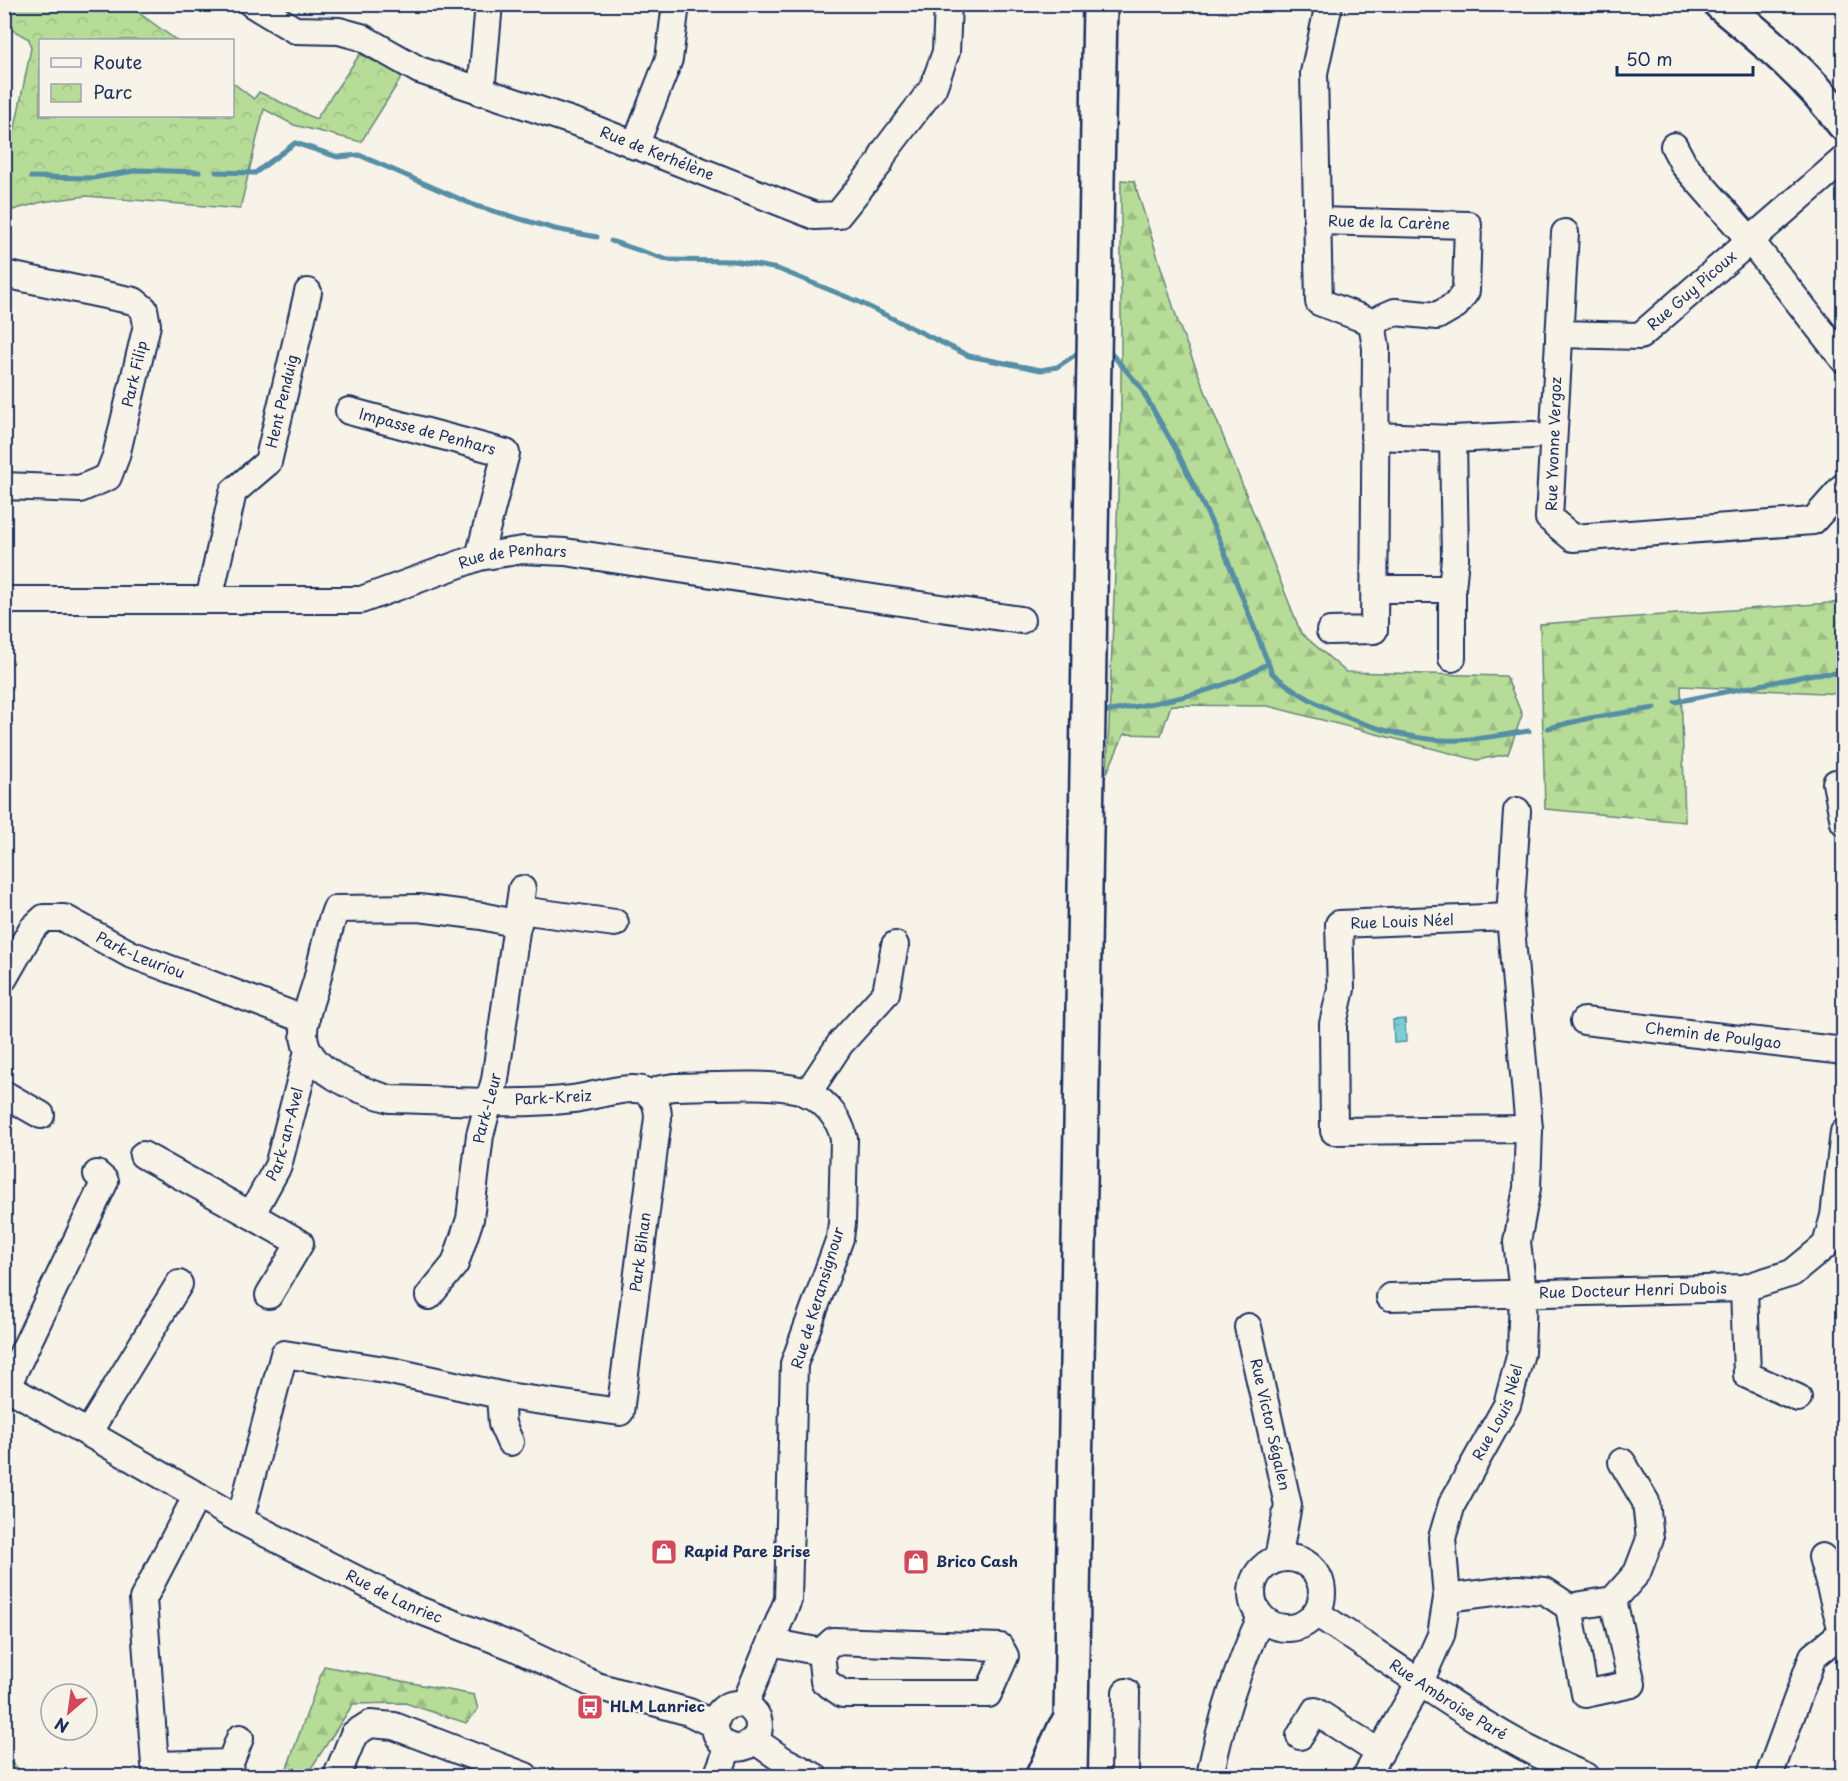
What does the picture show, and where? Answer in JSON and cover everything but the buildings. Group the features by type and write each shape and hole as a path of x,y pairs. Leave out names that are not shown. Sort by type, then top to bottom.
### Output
{"main road":[{"path":"1065,1773 1071,1716 1100,4"},
{"path":"1721,4 1783,56 1825,99 1844,124"}],"street":[{"name":"Rue de Kerhélène","path":"252,4 295,30 339,31 361,37 406,64 481,92 587,126 814,216 838,215 879,164 885,151 933,88 946,52 948,4"},
{"path":"481,92 489,4"},
{"path":"636,146 669,59 676,4"},
{"name":"Rue de la Carène","path":"1317,221 1468,225 1466,291 1456,305 1437,316 1395,312 1371,322 1319,302 1317,221 1314,72 1329,4"},
{"name":"Rue Guy Picoux","path":"1674,146 1684,165 1750,240"},
{"name":"Rue Guy Picoux","path":"1559,334 1640,336 1844,159"},
{"name":"Rue Yvonne Vergoz","path":"1565,233 1549,518 1573,538 1813,521 1844,486"},
{"path":"1750,240 1844,360"},
{"name":"Park Filip","path":"4,274 134,301 144,309 147,325 116,456 108,477 80,489 4,486"},
{"name":"Hent Penduig","path":"209,600 233,492 268,462 308,292"},
{"path":"1330,631 1374,630 1376,348 1371,322"},
{"name":"Impasse de Penhars","path":"349,411 506,453 479,557"},
{"path":"1374,436 1453,439 1533,435"},
{"path":"1452,658 1452,589 1455,558 1453,439"},
{"name":"Rue de Penhars","path":"4,600 361,600 479,557 523,550 565,552 1021,620"},
{"path":"1376,589 1452,589"},
{"path":"1836,783 1844,822"},
{"path":"1510,917 1516,811"},
{"path":"490,1101 390,1099 362,1091 334,1076 308,1051 304,1034 306,1020 336,909 419,908 482,916 520,908 615,923"},
{"name":"Park-Leur","path":"429,1296 455,1264 465,1242 480,1135 490,1101 520,908"},
{"name":"Rue Louis Néel","path":"1366,1776 1420,1682 1441,1635 1447,1598 1442,1538 1452,1504 1507,1405 1521,1353 1524,1292 1517,1242 1527,1188 1529,1129 1510,917 1339,924 1341,989 1333,1024 1334,1131 1529,1129"},
{"name":"Park-Leuriou","path":"4,978 33,929 44,918 64,918 130,954 306,1020"},
{"path":"807,1094 840,1044 886,993 896,945"},
{"name":"Chemin de Poulgao","path":"1584,1022 1844,1051"},
{"name":"Park-an-Avel","path":"251,1215 278,1166 308,1051"},
{"name":"Rue de Keransignour","path":"651,1095 661,1089 674,1087 786,1088 807,1094 824,1104 842,1128 840,1238 794,1364 788,1600 746,1704"},
{"name":"Park-Kreiz","path":"490,1101 567,1100 632,1089 644,1090 651,1095"},
{"path":"4,1094 41,1115"},
{"name":"Park Bihan","path":"501,1395 620,1412 658,1118 657,1104 651,1095"},
{"name":"Rue Docteur Henri Dubois","path":"1390,1297 1744,1288 1792,1273 1826,1245 1839,1216 1844,1132"},
{"path":"143,1155 300,1243 269,1295"},
{"path":"6,1386 105,1181 97,1174"},
{"path":"88,1432 179,1284"},
{"path":"1744,1288 1747,1375 1798,1398"},
{"name":"Rue Victor Ségalen","path":"1248,1327 1288,1505 1278,1559"},
{"path":"240,1520 284,1354 391,1371 501,1395 501,1424 510,1442"},
{"name":"Rue de Lanriec","path":"6,1386 240,1520 411,1606 514,1647 563,1672 630,1697 689,1712 715,1725"},
{"path":"1447,1598 1518,1589 1545,1591 1569,1607 1613,1600 1637,1573 1650,1539 1646,1502 1622,1462"},
{"path":"197,1496 144,1599 155,1765 230,1763 240,1738"},
{"path":"1769,1776 1813,1656 1843,1631 1822,1557"},
{"path":"1294,1558 1315,1572 1322,1592 1316,1613 1303,1625 1290,1628 1270,1624 1261,1617 1252,1600 1253,1582 1262,1568 1278,1559 1294,1558"},
{"path":"1569,1607 1585,1694 1632,1684 1613,1600"},
{"name":"Rue Ambroise Paré","path":"1316,1613 1420,1682 1551,1762 1586,1776"},
{"path":"1210,1776 1218,1735 1241,1661 1261,1617"},
{"path":"833,1641 1000,1647 1005,1656 988,1694 883,1695 843,1694 824,1681 821,1652 833,1641"},
{"path":"771,1642 821,1652"},
{"path":"1125,1776 1126,1692"},
{"path":"738,1703 746,1704 752,1708 760,1722 760,1729 754,1740 740,1748 729,1746 717,1735 715,1725 718,1713 723,1708 738,1703"},
{"path":"1300,1736 1315,1712 1380,1753"},
{"path":"337,1776 354,1734 370,1724 394,1726 525,1776"},
{"path":"754,1740 783,1760 814,1776"},
{"path":"717,1776 729,1746"}],"green space":[{"path":"5,5 128,5 175,39 39,39 39,117 234,117 234,84 254,99 259,92 316,119 360,54 403,75 361,142 294,125 264,109 240,209 86,196 42,202 9,211 5,218 5,154 11,148 31,48 29,39 5,26"},
{"path":"1121,180 1134,181 1179,325 1301,633 1346,672 1506,676 1522,715 1508,754 1477,760 1268,706 1171,705 1161,735 1124,734 1107,773 1121,419"},
{"path":"1843,602 1843,694 1681,686 1685,822 1545,809 1540,624"},
{"path":"324,1666 474,1695 478,1709 466,1723 405,1703 353,1704 306,1776 284,1776"},
{"path":"5,1758 28,1776 5,1776"}],"water":[{"path":"1405,1019 1406,1042 1394,1043 1393,1020"}],"waterway":[{"path":"216,172 255,173 295,143 338,157 359,155 476,206 555,229 597,237"},
{"path":"31,177 93,178 140,170 199,172"},
{"path":"4,183 10,178"},
{"path":"611,241 668,260 734,261 778,269 857,301 969,356 1041,370 1057,367 1081,351"},
{"path":"1107,349 1139,385 1178,453 1219,538 1272,673 1291,687 1335,712 1360,722 1412,736 1437,740 1460,740 1529,731"},
{"path":"1100,713 1187,696 1228,683 1267,664"},
{"path":"1675,702 1814,674 1844,673"},
{"path":"1548,728 1590,718 1655,708"}],"place":[{"name":"Rapid Pare Brise","path":"664,1552"},
{"name":"Brico Cash","path":"916,1562"},
{"name":"HLM Lanriec","path":"590,1707"}]}
